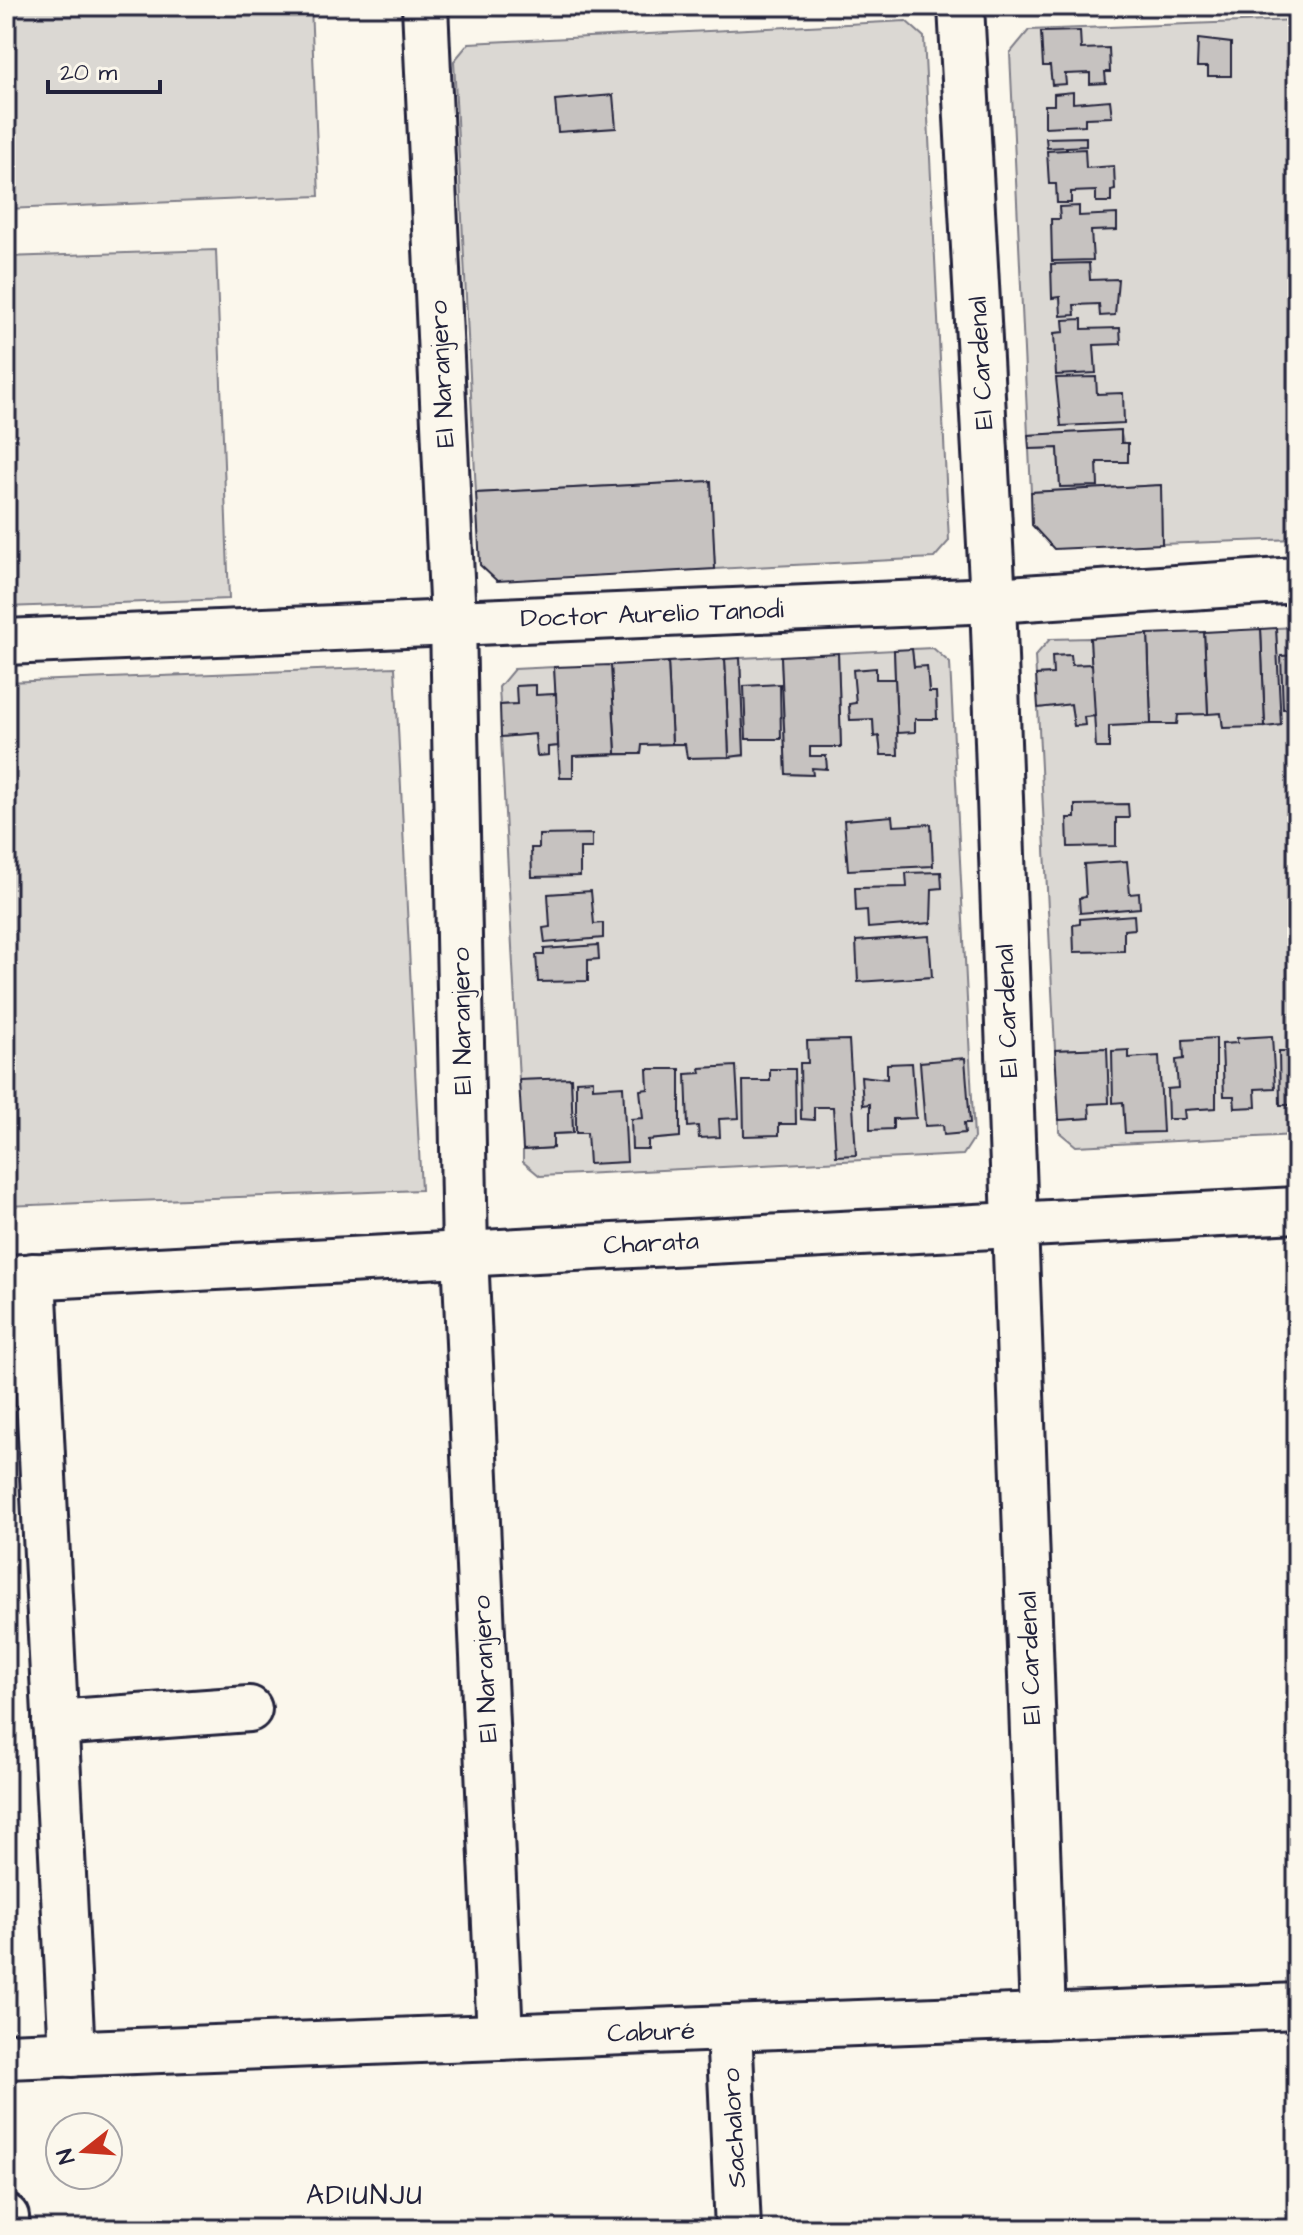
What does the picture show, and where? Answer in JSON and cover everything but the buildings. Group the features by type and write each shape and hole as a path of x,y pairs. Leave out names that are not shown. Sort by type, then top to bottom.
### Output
{"street":[{"name":"El Naranjero","path":"425,6 453,621 465,1253 500,2037"},
{"name":"El Cardenal","path":"961,6 993,600 1043,2016"},
{"name":"Doctor Aurelio Tanodi","path":"6,642 993,600 1297,580"},
{"name":"Charata","path":"19,1277 1297,1210"},
{"path":"19,1277 55,1723 72,2054"},
{"path":"55,1723 249,1709"},
{"name":"Caburé","path":"6,2056 1297,2006"},
{"name":"Sachaloro","path":"729,2028 738,2229"},
{"path":"6,2217 7,2229"}],"shaded area":[{"path":"6,6 311,6 319,196 6,209"},
{"path":"1297,20 1297,539 1162,544 1160,485 1031,492 1029,449 1058,448 1060,487 1097,486 1097,462 1128,462 1120,430 1028,435 1010,53 1029,30"},
{"path":"906,21 924,37 949,541 934,558 715,569 710,481 476,493 454,61 469,43"},
{"path":"216,250 229,599 6,607 6,257"},
{"path":"1297,627 1297,1135 1076,1146 1059,1132 1059,1120 1089,1118 1089,1104 1107,1048 1055,1050 1038,708 1071,704 1074,726 1084,725 1084,717 1095,716 1116,725 1127,725 1181,714 1211,713 1221,713 1223,727 1280,725 1276,628"},
{"path":"1090,638 1092,664 1072,665 1071,655 1053,656 1053,674 1036,675 1035,656 1050,639"},
{"path":"933,648 950,663 974,1138 963,1155 540,1176 523,1162 523,1150 553,1148 553,1134 573,1133 571,1079 519,1080 501,737 535,734 538,756 548,755 548,747 558,746 561,778 573,777 573,756 641,754 642,745 685,744 688,758 744,756 740,658 781,656 786,774 812,775 812,768 826,768 825,756 810,756 810,747 841,747 838,653 894,650 895,679 876,679 875,669 854,670 856,703 849,704 850,720 873,719 874,736 879,736 881,755 898,754 897,733 914,731 915,719 937,718 936,692 929,692 927,667 914,667 912,649"},
{"path":"395,667 421,1190 6,1206 6,682"},
{"path":"554,667 556,694 536,695 535,685 517,686 517,704 500,705 499,687 514,669"}],"district":[{"name":"ADIUNJU","path":"365,2194"}]}
